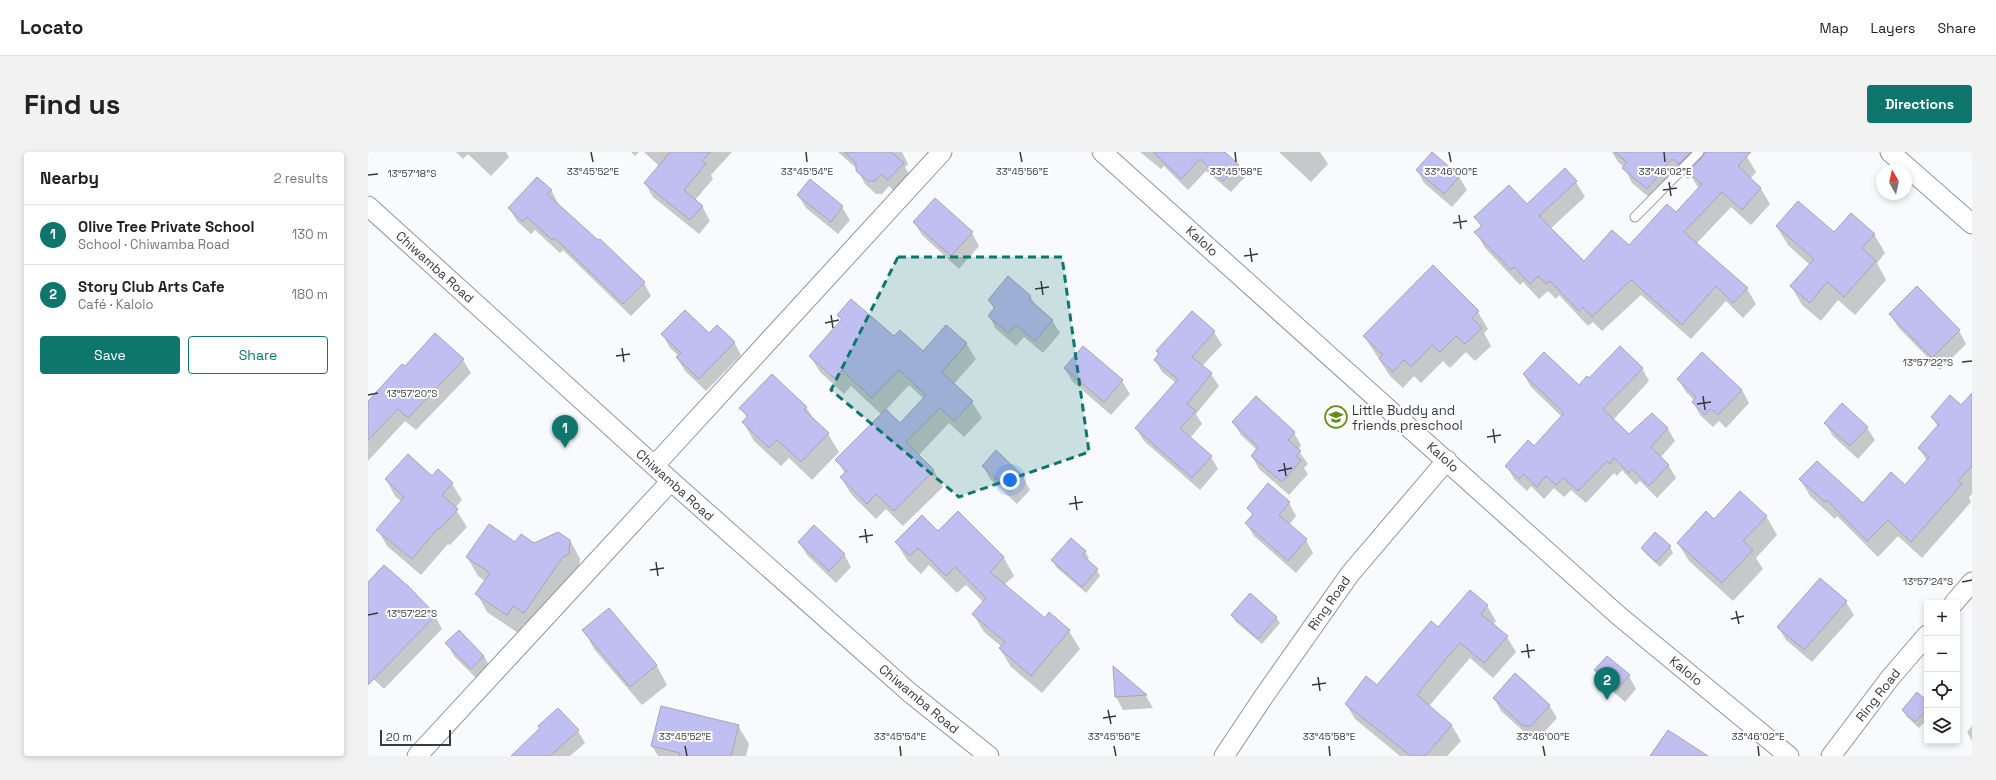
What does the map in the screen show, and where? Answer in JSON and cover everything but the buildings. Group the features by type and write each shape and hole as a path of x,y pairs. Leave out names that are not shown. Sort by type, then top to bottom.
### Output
{"street":[{"path":"654,466 942,152"},
{"name":"Kalolo","path":"1102,152 1620,616 1789,756"},
{"path":"1890,152 1972,224"},
{"name":"Chiwamba Road","path":"368,206 654,466 909,692 974,746 989,756"},
{"name":"Ring Road","path":"1224,756 1264,696 1350,574 1447,460"},
{"path":"417,756 671,481"},
{"path":"1957,600 1972,582"},
{"name":"Ring Road","path":"1831,756 1890,678 1926,636"}],"lane":[{"path":"1635,217 1699,152"}],"highlighted area":[{"path":"898,257 1062,257 1089,452 959,497 831,390"}],"place":[{"name":"Little Buddy and friends preschool","path":"1336,417"},
{"name":"Olive Tree Private School","path":"565,448"},
{"name":"Story Club Arts Cafe","path":"1607,700"}]}
